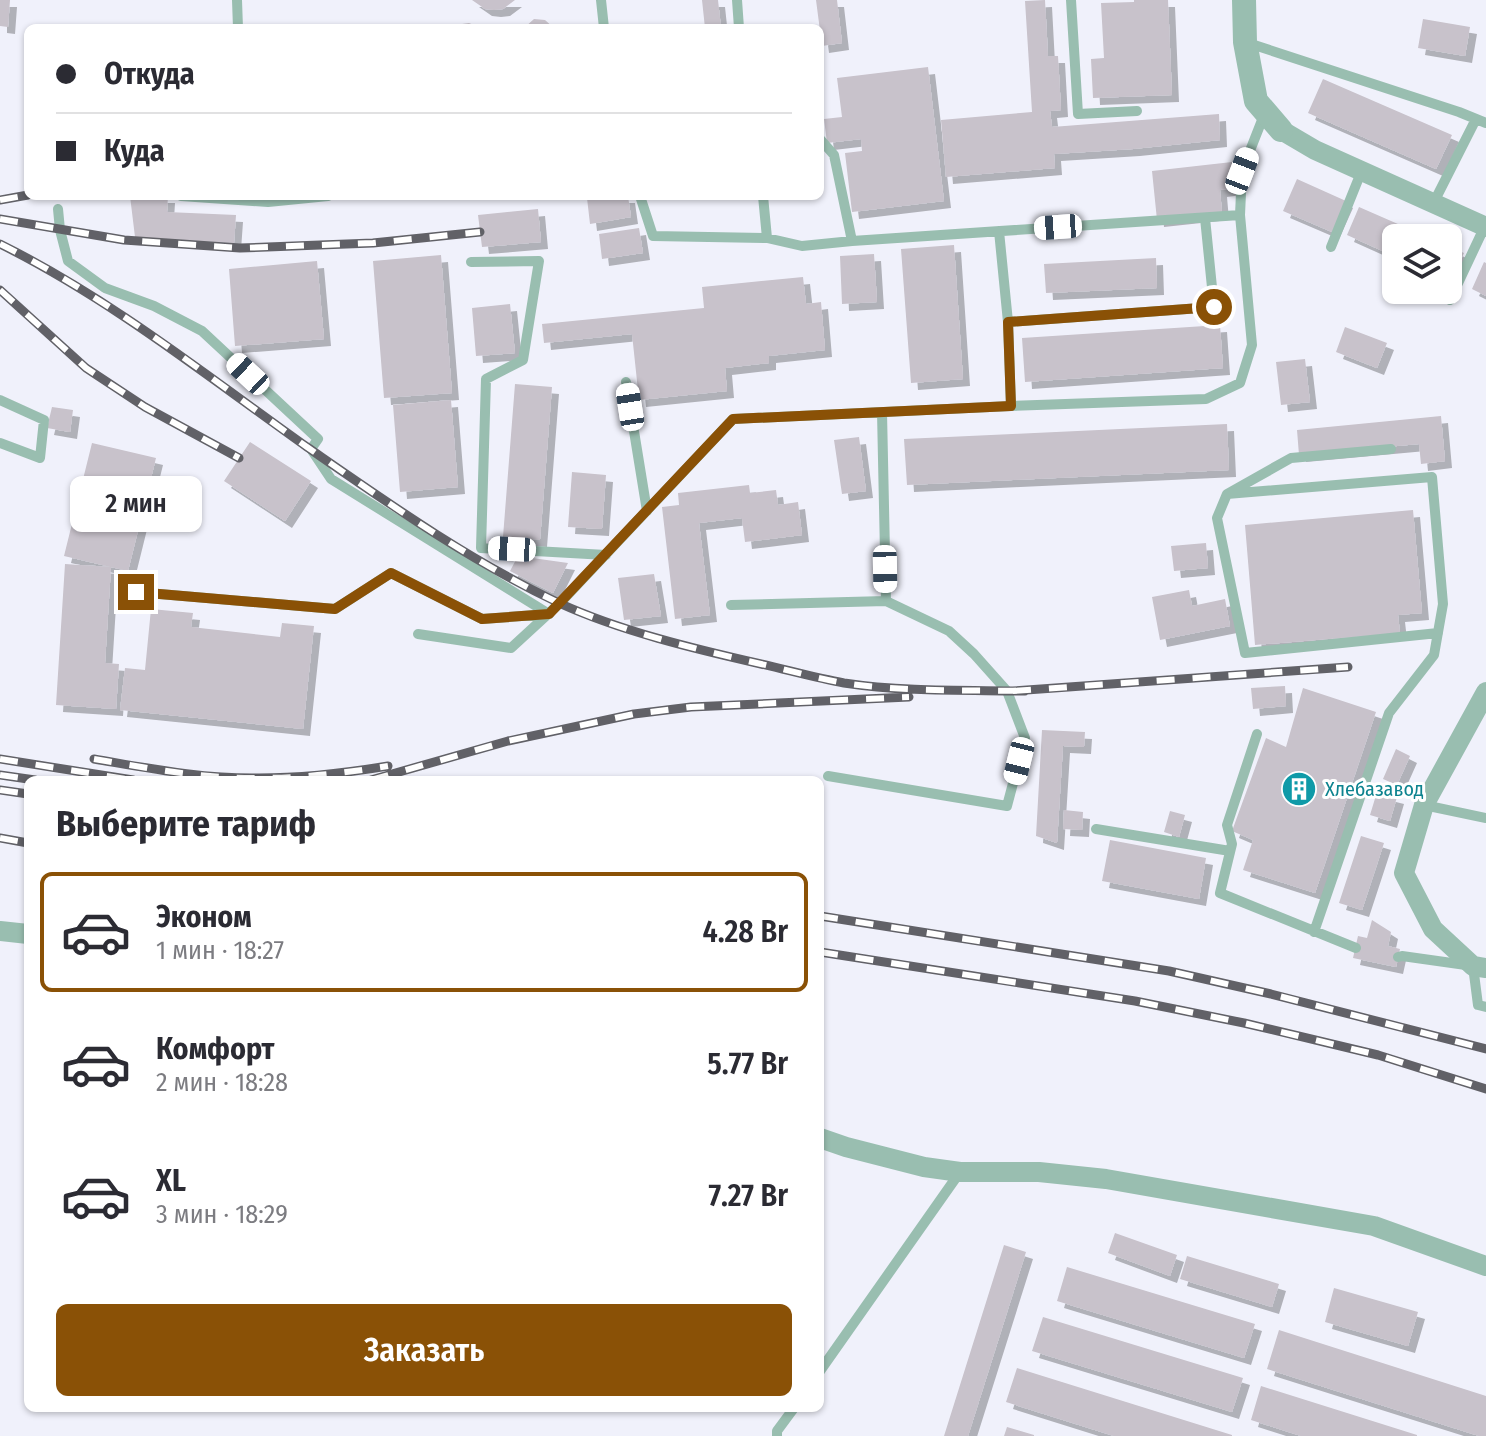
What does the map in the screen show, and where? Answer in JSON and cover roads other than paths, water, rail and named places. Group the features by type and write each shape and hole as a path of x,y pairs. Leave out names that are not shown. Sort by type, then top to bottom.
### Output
{"street":[{"path":"1244,0 1245,42 1256,101 1273,121 1315,150 1485,227"},
{"path":"1480,967 1433,929 1404,873 1424,805 1486,692"},
{"path":"0,931 24,934"},
{"path":"824,1139 924,1167 960,1172 1039,1172 1106,1179 1374,1226 1486,1266"}],"lane":[{"path":"237,0 238,24"},
{"path":"601,0 604,24"},
{"path":"737,0 739,24"},
{"path":"1071,0 1078,114 1137,111"},
{"path":"1245,42 1481,121 1433,204"},
{"path":"418,634 511,648 549,614 733,419 1206,399 1240,383 1252,345 1240,215 1242,171 1273,121"},
{"path":"824,144 834,155 852,241"},
{"path":"1331,247 1362,170"},
{"path":"239,200 288,200"},
{"path":"641,200 653,236 767,238 802,246 1240,215"},
{"path":"763,200 767,238"},
{"path":"58,209 68,261 105,288 154,306 202,331 318,439 311,449 331,479 549,614"},
{"path":"1008,322 1214,307 1205,218"},
{"path":"1462,275 1485,227"},
{"path":"999,231 1008,322 1011,406"},
{"path":"471,262 539,261 523,360 486,379 481,548 606,555"},
{"path":"626,382 647,511"},
{"path":"0,400 44,420 40,458 0,443"},
{"path":"882,412 886,601"},
{"path":"1391,449 1291,458 1227,494 1217,518 1245,653 1438,633"},
{"path":"1227,494 1432,477 1443,604 1434,655 1389,713 1314,932"},
{"path":"136,592 335,609 391,573 482,619 549,614"},
{"path":"731,605 886,601 949,631 974,654 1007,691 1025,738 1007,806 828,776"},
{"path":"1257,734 1227,825 1232,844 1220,893 1356,948"},
{"path":"1424,805 1486,818"},
{"path":"1096,829 1230,851"},
{"path":"1398,957 1480,967 1478,1005 1486,1007"},
{"path":"824,1365 960,1172"},
{"path":"777,1436 777,1431 791,1412"}],"railway":[{"path":"0,200 24,196"},
{"path":"0,219 124,240 240,248 373,243 480,232"},
{"path":"0,244 120,314 430,530 493,569 559,603 658,638 844,683 911,689 1025,691"},
{"path":"0,290 86,368 145,407 239,458"},
{"path":"1013,691 1348,667"},
{"path":"385,776 508,741 634,714 691,707 909,697"},
{"path":"0,759 108,776"},
{"path":"94,759 209,776"},
{"path":"308,776 388,766"},
{"path":"0,775 24,778"},
{"path":"0,790 24,793"},
{"path":"0,838 24,842"},
{"path":"824,917 1169,971 1486,1049"},
{"path":"824,953 1135,1001 1244,1023 1378,1055 1486,1089"}],"place":[{"name":"Хлебазавод","path":"1299,789"}]}
